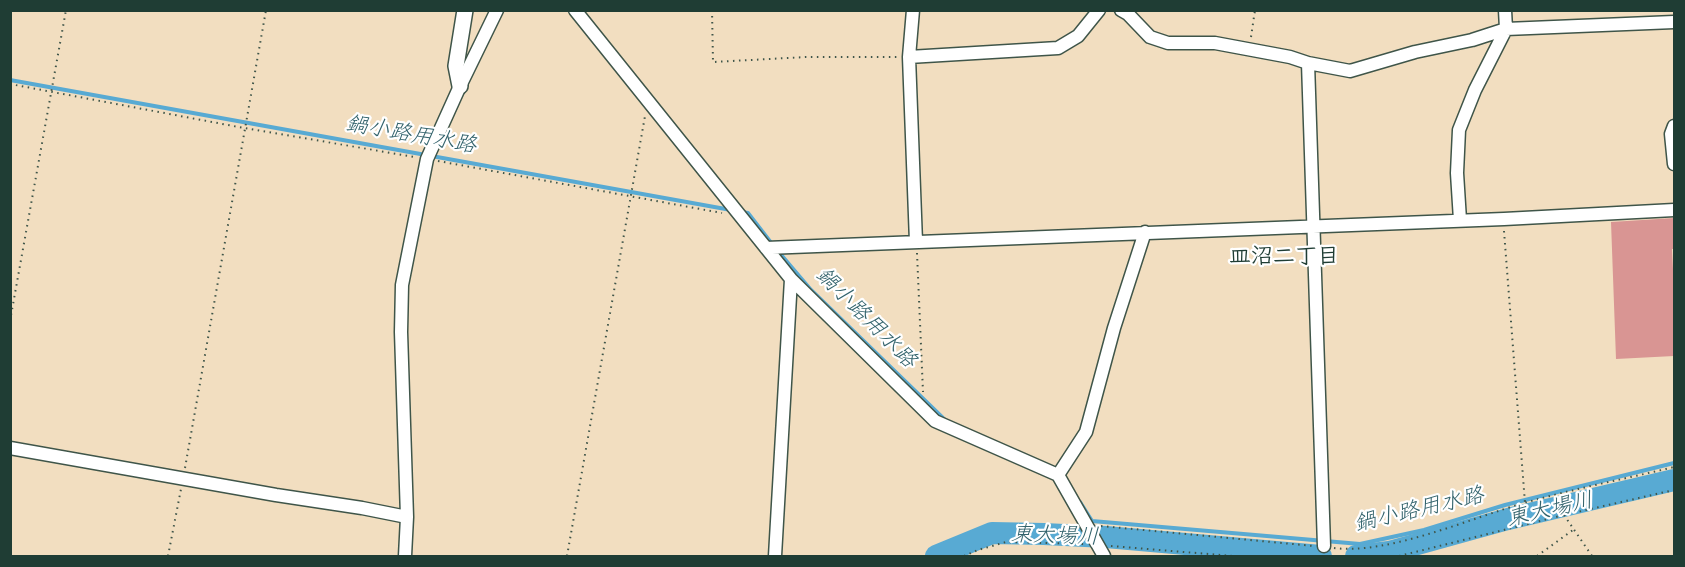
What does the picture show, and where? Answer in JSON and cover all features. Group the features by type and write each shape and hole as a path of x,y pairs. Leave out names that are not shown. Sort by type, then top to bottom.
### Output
{"street":[{"path":"460,86 456,66 465,10"},
{"path":"405,556 407,517 401,332 402,285 427,159 497,10"},
{"path":"575,10 790,279 935,421 1058,475 1104,556"},
{"path":"913,10 909,57 916,242"},
{"path":"909,57 1058,48 1078,36 1099,10"},
{"path":"1121,10 1128,14 1150,37 1168,43 1215,43 1350,71 1506,29 1674,22"},
{"path":"1460,220 1457,173 1459,130 1475,90 1506,29 1505,10"},
{"path":"1308,63 1324,546"},
{"path":"1674,126 1671,134 1674,164"},
{"path":"766,248 1504,219 1674,210"},
{"path":"1058,475 1086,432 1114,328 1144,232"},
{"path":"775,556 790,279"},
{"path":"10,448 407,517"}],"path":[{"path":"10,321 66,10"},
{"path":"168,556 266,10"},
{"path":"712,10 713,62 806,57 909,57"},
{"path":"1250,49 1255,10"},
{"path":"10,84 739,216"},
{"path":"567,556 644,121 650,105"},
{"path":"1504,219 1525,503"},
{"path":"916,242 924,409"},
{"path":"1085,524 1351,550 1400,541 1525,503 1674,466"},
{"path":"1399,556 1674,490"},
{"path":"1564,515 1592,556"},
{"path":"1537,556 1573,530"},
{"path":"964,556 1006,542 1097,545 1233,556"}],"building":[{"path":"1674,218 1674,249 1672,249 1674,356 1616,359 1611,222"}],"waterway":[{"name":"鍋小路用水路","path":"10,80 731,210"},
{"name":"鍋小路用水路","path":"741,212 748,213 772,244"},
{"name":"鍋小路用水路","path":"777,250 811,290 944,419"},
{"name":"鍋小路用水路","path":"1080,502 1092,521 1360,544 1424,530 1505,505 1674,463"},
{"name":"東大場川","path":"1356,556 1389,552 1508,519 1674,480"},
{"name":"東大場川","path":"936,556 992,533 1106,537 1321,556"}],"district":[{"name":"皿沼二丁目","path":"1284,257"}]}
